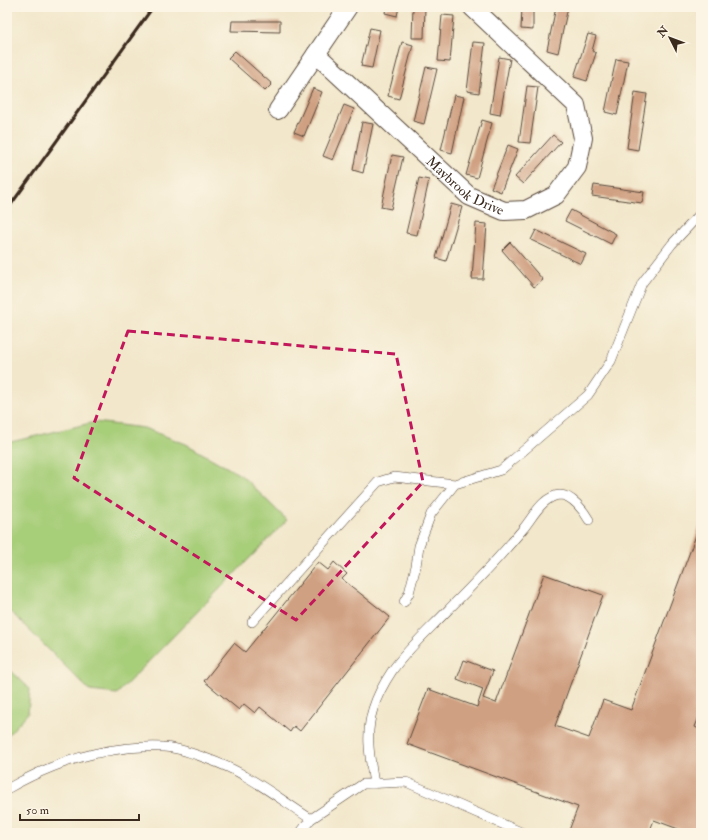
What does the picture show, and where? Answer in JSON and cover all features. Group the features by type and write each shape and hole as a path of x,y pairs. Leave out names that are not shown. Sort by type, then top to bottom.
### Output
{"street":[{"path":"278,110 348,7"},
{"name":"Maybrook Drive","path":"316,54 469,196 504,211 526,210 556,195 577,168 583,138 576,105 472,7"}],"lane":[{"path":"252,622 378,482 394,477 455,484 501,470 588,395 611,361 642,283 672,244 701,213"},
{"path":"404,602 409,593 416,566 419,546 431,514 455,484"},
{"path":"374,784 368,742 369,725 373,708 392,671 407,652 487,570 513,541 542,504 561,495 566,496 580,507 589,520"},
{"path":"7,789 57,765 117,748 164,747 204,758 244,775 311,819"},
{"path":"300,833 311,819 363,784 406,782 523,833"}],"highlighted area":[{"path":"128,331 396,354 423,482 296,620 74,478"}],"green space":[{"path":"95,422 144,428 186,444 242,476 287,520 117,694 90,691 7,608 7,445 11,442"},
{"path":"7,667 30,689 28,713 7,736"}],"building":[{"path":"386,7 399,7 397,16 385,13"},
{"path":"413,7 425,7 424,38 412,38"},
{"path":"522,7 533,7 533,30 521,29"},
{"path":"556,7 568,7 558,53 547,50"},
{"path":"442,15 454,16 450,62 438,61"},
{"path":"232,21 280,21 280,32 231,31"},
{"path":"370,28 380,30 372,68 361,66"},
{"path":"588,34 596,36 592,51 596,53 587,81 574,77"},
{"path":"402,42 413,45 399,99 388,96"},
{"path":"473,42 485,43 479,93 467,91"},
{"path":"235,51 272,84 265,91 228,58"},
{"path":"499,57 510,59 500,115 490,113"},
{"path":"616,59 628,61 617,115 605,112"},
{"path":"426,67 437,69 424,124 413,121"},
{"path":"527,86 538,87 530,143 519,142"},
{"path":"313,88 322,92 304,136 294,132"},
{"path":"635,92 647,94 638,150 627,148"},
{"path":"454,95 464,97 452,153 441,150"},
{"path":"344,105 354,109 333,160 323,156"},
{"path":"482,120 492,123 477,178 466,175"},
{"path":"362,122 373,124 363,173 353,170"},
{"path":"553,135 561,142 523,184 515,177"},
{"path":"508,145 518,149 501,192 491,188"},
{"path":"392,155 403,157 391,209 381,207"},
{"path":"419,178 429,180 417,235 406,233"},
{"path":"594,185 644,192 642,203 592,196"},
{"path":"451,204 462,207 446,261 436,258"},
{"path":"571,210 616,234 611,244 565,221"},
{"path":"476,223 487,224 483,279 472,279"},
{"path":"536,230 586,254 581,264 531,240"},
{"path":"510,242 543,280 534,287 502,250"},
{"path":"701,522 701,712 695,727 701,730 701,833 689,833 654,820 649,833 568,833 578,807 407,744 428,689 477,707 483,689 457,679 464,660 493,671 483,698 496,703 544,574 603,595 555,726 589,738 603,700 631,710"},
{"path":"318,562 328,570 334,562 347,574 342,579 390,617 300,731 294,726 290,732 260,707 255,713 244,704 239,710 204,681 234,643 245,652"}],"railway":[{"path":"7,210 153,7"}]}
